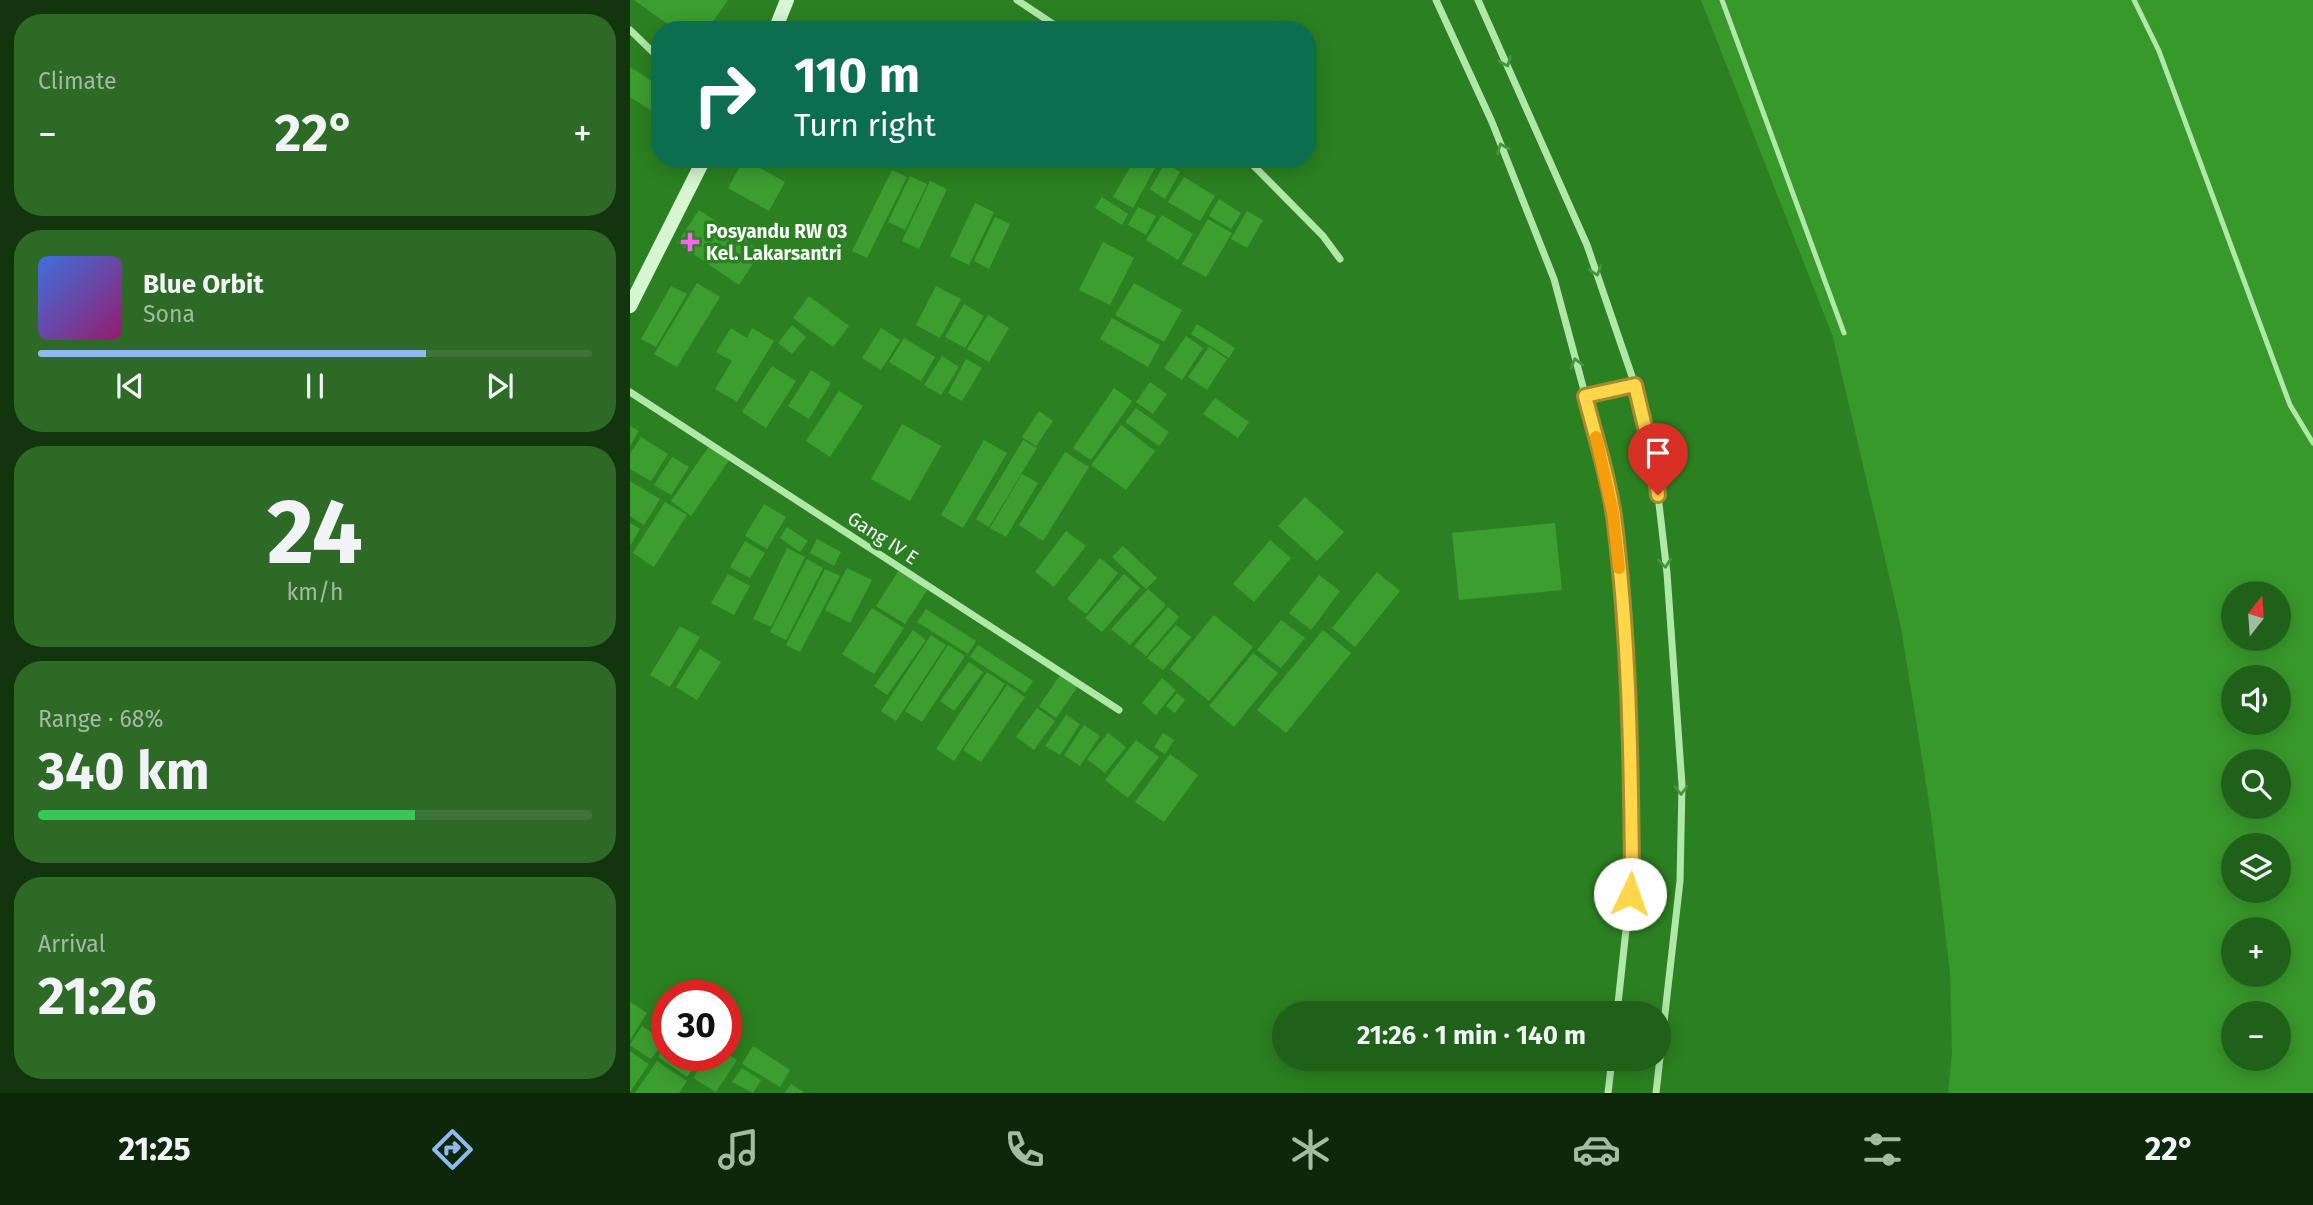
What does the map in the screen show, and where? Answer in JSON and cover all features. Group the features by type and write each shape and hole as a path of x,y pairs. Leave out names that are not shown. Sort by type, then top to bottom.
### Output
{"street":[{"path":"779,21 787,0"},
{"path":"1017,0 1048,21"},
{"path":"1436,0 1492,122 1554,279 1613,513 1626,650 1631,752 1632,874 1618,1001"},
{"path":"1478,0 1587,245 1635,385 1655,469 1667,573 1682,785 1680,881 1656,1093"},
{"path":"630,30 651,50"},
{"path":"630,306 699,168"},
{"path":"1256,168 1323,236 1340,259"},
{"path":"1585,396 1635,385"},
{"name":"Gang IV E","path":"630,392 1119,710"},
{"path":"1608,1093 1611,1071"}],"lane":[{"path":"1722,0 1844,333"},
{"path":"2134,0 2159,51 2290,405 2313,443"}],"green space":[{"path":"1701,0 2313,0 2313,1093 1948,1093 1952,1053 1950,972 1931,815 1901,627 1833,337"}],"building":[{"path":"634,0 728,0 713,21 663,21"},
{"path":"630,67 651,80 651,110 630,97"},
{"path":"739,168 760,168 785,182 769,211 728,188"},
{"path":"1130,168 1155,168 1133,208 1113,197"},
{"path":"1162,168 1173,168 1180,172 1165,199 1150,189"},
{"path":"892,170 907,177 867,258 852,251"},
{"path":"910,176 927,184 905,230 888,222"},
{"path":"1184,177 1215,196 1200,221 1168,202"},
{"path":"930,181 947,189 919,249 902,241"},
{"path":"1102,197 1128,214 1122,225 1095,208"},
{"path":"1219,199 1241,213 1231,229 1209,216"},
{"path":"975,203 994,212 969,265 950,256"},
{"path":"1138,207 1156,216 1146,235 1128,225"},
{"path":"699,210 761,251 739,285 677,243"},
{"path":"1247,211 1263,220 1247,248 1231,239"},
{"path":"1162,215 1193,234 1178,260 1146,240"},
{"path":"995,217 1010,224 989,269 974,261"},
{"path":"1208,219 1232,233 1206,277 1182,264"},
{"path":"1103,242 1134,258 1110,305 1079,290"},
{"path":"697,283 720,297 677,367 654,354"},
{"path":"1134,283 1182,310 1164,342 1115,315"},
{"path":"671,286 687,294 656,347 641,339"},
{"path":"936,286 961,299 940,338 916,325"},
{"path":"809,296 849,326 833,347 793,318"},
{"path":"964,304 984,316 965,348 945,337"},
{"path":"988,315 1009,328 989,362 967,349"},
{"path":"1112,318 1160,345 1148,367 1100,339"},
{"path":"1197,324 1235,348 1229,358 1191,334"},
{"path":"792,325 806,337 792,354 778,343"},
{"path":"731,328 747,338 752,328 774,341 737,402 715,389 732,361 716,352"},
{"path":"881,328 900,340 881,370 862,358"},
{"path":"1186,336 1203,348 1182,380 1164,368"},
{"path":"904,338 935,357 921,381 889,362"},
{"path":"1209,347 1227,359 1207,390 1188,377"},
{"path":"942,356 959,367 941,395 924,385"},
{"path":"966,359 982,368 962,401 948,393"},
{"path":"772,366 796,381 766,428 742,412"},
{"path":"811,370 831,383 809,419 788,406"},
{"path":"1150,382 1167,394 1153,414 1136,402"},
{"path":"1114,388 1132,401 1091,460 1073,448"},
{"path":"839,391 863,406 830,457 806,441"},
{"path":"1215,398 1249,422 1238,438 1203,414"},
{"path":"1136,408 1169,432 1159,446 1125,422"},
{"path":"1039,411 1053,421 1036,446 1022,437"},
{"path":"902,424 941,446 910,501 871,479"},
{"path":"1121,425 1155,451 1126,490 1091,465"},
{"path":"630,426 639,431 630,446"},
{"path":"641,437 668,454 651,481 630,469 630,454"},
{"path":"984,440 1007,453 963,528 941,515"},
{"path":"1023,440 1037,448 989,527 976,519"},
{"path":"710,445 730,459 691,516 671,501"},
{"path":"1065,452 1089,467 1043,541 1019,525"},
{"path":"672,457 689,467 671,495 654,485"},
{"path":"1022,474 1038,483 1006,537 990,528"},
{"path":"630,481 660,499 644,525 630,516"},
{"path":"1305,497 1344,532 1317,561 1278,526"},
{"path":"665,502 687,515 654,567 633,553"},
{"path":"764,504 786,517 767,549 745,536"},
{"path":"630,523 640,529 630,546"},
{"path":"1555,523 1562,590 1459,600 1452,533"},
{"path":"787,527 808,541 800,552 780,538"},
{"path":"1066,531 1086,546 1054,587 1035,572"},
{"path":"817,539 841,552 834,566 810,553"},
{"path":"1270,540 1291,558 1254,602 1233,584"},
{"path":"745,541 765,553 750,578 730,567"},
{"path":"1123,546 1157,578 1146,589 1112,557"},
{"path":"787,548 805,557 771,627 753,619"},
{"path":"1100,558 1118,573 1086,614 1067,599"},
{"path":"807,559 823,568 786,640 770,632"},
{"path":"847,568 872,580 850,623 825,610"},
{"path":"825,569 840,576 800,652 786,645"},
{"path":"899,570 928,589 905,624 876,606"},
{"path":"1377,572 1400,591 1355,647 1332,628"},
{"path":"728,574 750,586 734,615 711,603"},
{"path":"1124,574 1140,588 1102,632 1085,618"},
{"path":"1319,575 1340,591 1311,630 1289,613"},
{"path":"1148,589 1166,605 1130,645 1111,629"},
{"path":"1168,607 1179,617 1146,656 1134,646"},
{"path":"872,608 904,628 874,674 842,654"},
{"path":"926,609 976,641 968,654 917,622"},
{"path":"1214,615 1253,647 1209,701 1170,669"},
{"path":"1281,620 1305,638 1281,668 1257,650"},
{"path":"1176,625 1191,637 1163,670 1147,658"},
{"path":"680,626 700,637 670,687 650,675"},
{"path":"913,630 926,640 887,695 874,686"},
{"path":"1323,630 1351,653 1286,733 1257,710"},
{"path":"931,635 946,645 896,721 881,711"},
{"path":"948,645 965,656 922,722 905,711"},
{"path":"978,645 1033,681 1025,693 970,657"},
{"path":"700,649 721,662 697,700 676,687"},
{"path":"1253,653 1278,673 1234,727 1209,706"},
{"path":"969,662 983,672 954,711 940,701"},
{"path":"987,672 1005,684 954,761 936,749"},
{"path":"1061,674 1078,686 1056,718 1039,706"},
{"path":"1162,678 1176,690 1156,715 1142,703"},
{"path":"1007,685 1025,697 981,762 963,750"},
{"path":"1177,693 1185,700 1175,713 1166,706"},
{"path":"1037,708 1055,721 1034,750 1016,737"},
{"path":"1066,715 1080,724 1060,755 1045,746"},
{"path":"1084,725 1100,736 1080,766 1064,755"},
{"path":"1108,733 1126,747 1105,773 1087,759"},
{"path":"1163,733 1174,740 1165,754 1154,747"},
{"path":"1136,740 1159,757 1128,798 1105,780"},
{"path":"1170,754 1198,775 1164,822 1135,802"},
{"path":"630,1002 647,1013 630,1040"},
{"path":"642,1026 651,1032 651,1059 630,1045"},
{"path":"753,1046 790,1070 780,1087 742,1064"},
{"path":"630,1053 649,1064 630,1092"},
{"path":"742,1068 761,1080 753,1093 732,1082"},
{"path":"651,1070 672,1071 687,1081 679,1093 635,1093"},
{"path":"678,1071 691,1071 687,1077"},
{"path":"698,1071 730,1071 716,1092 693,1078"},
{"path":"791,1084 805,1093 785,1093"}],"slow traffic":[{"path":"1596,437 1613,513 1619,568"}],"place":[{"name":"Posyandu RW 03 Kel. Lakarsantri","path":"690,242"}],"route":[{"path":"1630,894 1631,752 1625,624 1613,513 1585,396 1635,385 1655,469 1658,495"}]}
